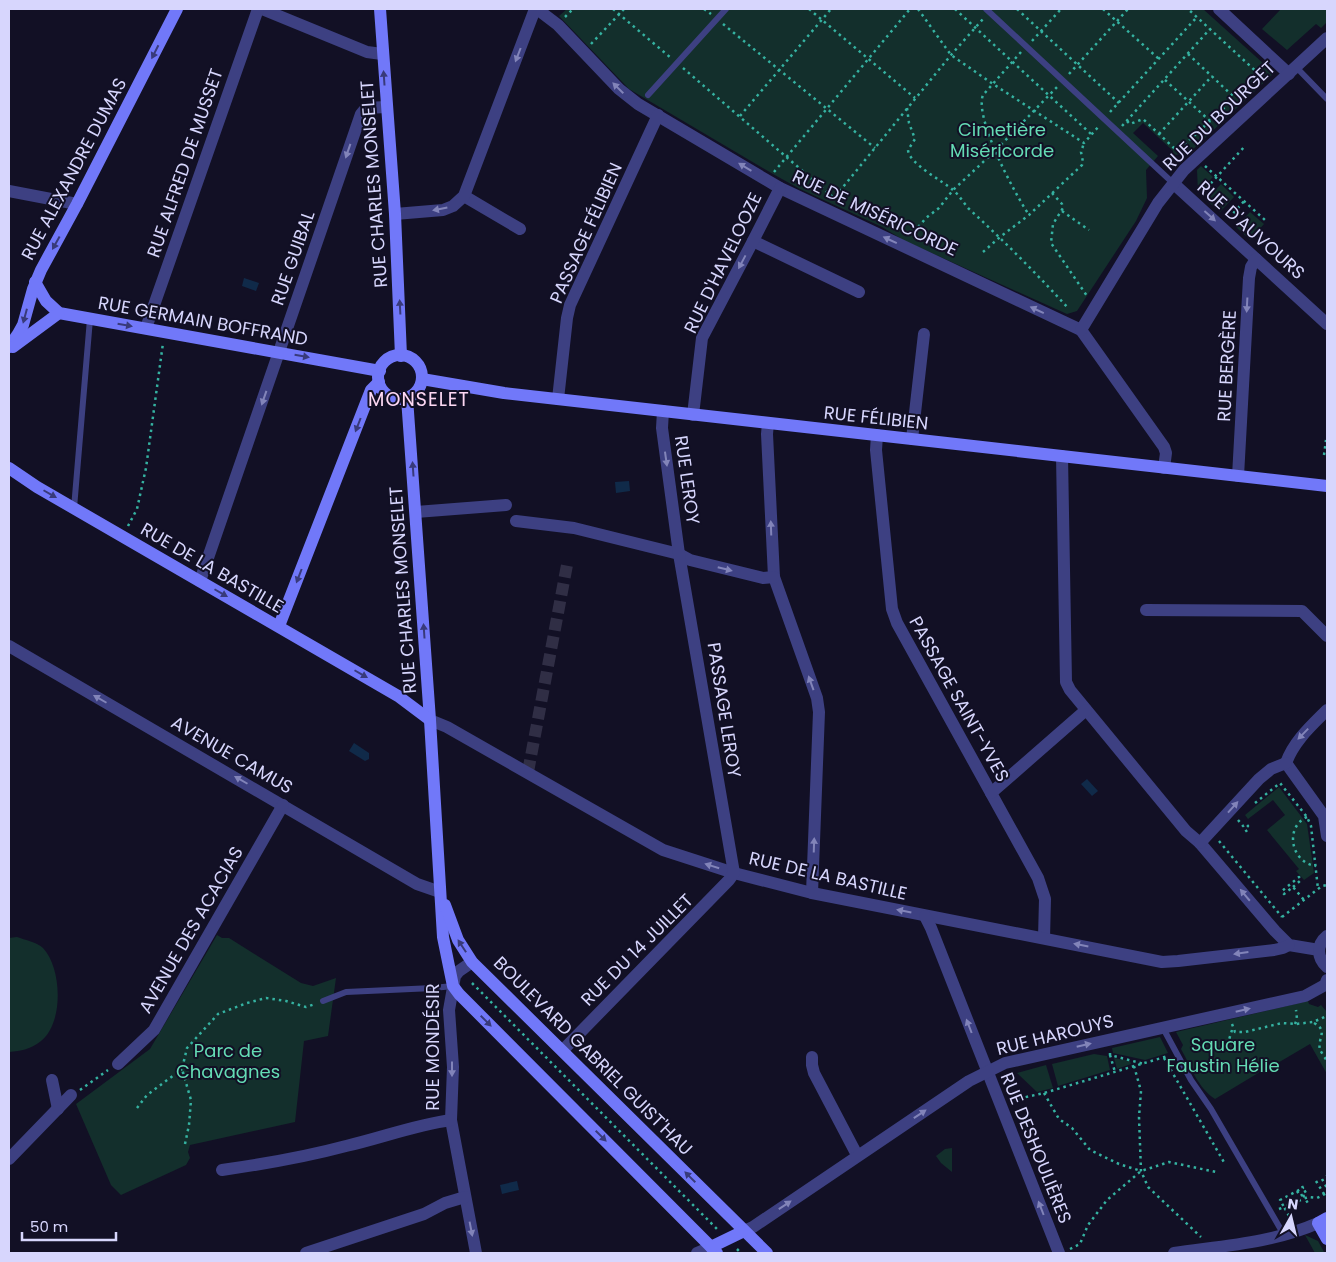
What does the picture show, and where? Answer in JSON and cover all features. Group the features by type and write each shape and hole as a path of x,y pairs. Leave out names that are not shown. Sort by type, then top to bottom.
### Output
{"main road":[{"name":"RUE ALEXANDRE DUMAS","path":"9,348 23,325 35,282 177,9"},
{"name":"RUE CHARLES MONSELET","path":"380,9 395,214 402,356"},
{"path":"35,282 46,301 60,313"},
{"name":"RUE ALEXANDRE DUMAS","path":"9,348 21,342 60,313"},
{"name":"RUE GERMAIN BOFFRAND","path":"60,313 280,352 380,376"},
{"path":"279,626 371,390 388,360 402,356 411,358 421,370 422,379 418,390 408,398 400,399 390,396 382,389 380,376"},
{"name":"RUE FÉLIBIEN","path":"422,379 504,393 1327,486"},
{"name":"RUE CHARLES MONSELET","path":"408,398 430,720"},
{"name":"RUE DE LA BASTILLE","path":"9,468 37,487 122,537 398,696 430,720"},
{"path":"398,696 417,698 421,695 427,684"},
{"name":"RUE MONDÉSIR","path":"430,720 443,937 456,990"},
{"name":"BOULEVARD GABRIEL GUIST'HAU","path":"440,892 458,940 472,962 767,1253"},
{"path":"456,990 714,1250 744,1231"},
{"path":"1323,1221 1327,1239"}],"street":[{"path":"260,9 368,52 382,54"},
{"name":"RUE ALFRED DE MUSSET","path":"146,328 260,9"},
{"path":"395,214 443,210 453,206 464,196 536,9"},
{"name":"RUE DE MISÉRICORDE","path":"536,9 558,25 626,96 780,188 1076,328 1087,337 1164,447 1166,453 1164,468"},
{"path":"1222,10 1292,70"},
{"name":"RUE DU BOURGET","path":"1076,328 1158,203 1184,170 1327,38"},
{"name":"RUE GUIBAL","path":"200,581 361,114 366,108 386,107"},
{"name":"PASSAGE FÉLIBIEN","path":"558,399 570,305 658,115"},
{"name":"RUE D'AUVOURS","path":"1173,183 1327,324"},
{"name":"RUE D'HAVELOOZE","path":"693,415 702,338 780,188"},
{"path":"9,191 77,204"},
{"path":"464,196 520,229"},
{"path":"754,241 859,292"},
{"name":"RUE BERGÈRE","path":"1238,476 1249,278 1251,267 1256,258"},
{"path":"912,439 924,334"},
{"name":"RUE LEROY","path":"663,411 662,428 679,554"},
{"path":"768,423 774,577 817,698 819,712 812,893"},
{"name":"PASSAGE SAINT-YVES","path":"877,435 876,450 892,609 897,623 1042,887 1045,899 1044,942"},
{"path":"1062,456 1066,682 1070,690 1186,831 1200,843 1275,931 1289,945 1319,950"},
{"path":"416,512 506,505"},
{"path":"516,521 574,528 679,554 690,560 754,576 763,578 774,577"},
{"name":"PASSAGE LEROY","path":"679,554 734,873"},
{"path":"1146,610 1302,611 1327,636"},
{"name":"AVENUE CAMUS","path":"9,646 421,886 440,892"},
{"path":"991,794 1086,710"},
{"path":"1286,763 1290,750 1298,739 1327,710"},
{"name":"RUE DE LA BASTILLE","path":"430,720 447,727 663,850 734,873 812,893 1044,942 1162,962 1274,950 1289,945"},
{"path":"1200,843 1259,778 1271,769 1286,763"},
{"path":"1286,763 1326,812 1327,836"},
{"name":"AVENUE DES ACACIAS","path":"118,1064 154,1030 283,805"},
{"name":"RUE DU 14 JUILLET","path":"562,1050 734,873"},
{"name":"RUE DESHOULIÈRES","path":"925,916 986,1071 1063,1252"},
{"path":"1327,936 1322,940 1319,950 1322,961 1327,967"},
{"path":"456,990 455,976 472,962"},
{"name":"RUE HAROUYS","path":"744,1231 753,1227 986,1071 1005,1063 1305,996 1326,984"},
{"name":"RUE MONDÉSIR","path":"456,990 449,1010 453,1067 451,1120 476,1253"},
{"path":"812,1057 814,1073 857,1156"},
{"path":"52,1080 58,1110"},
{"path":"9,1159 71,1095"},
{"path":"222,1170 274,1163 451,1120"},
{"path":"306,1253 424,1214 445,1203 465,1197"},
{"path":"1174,1253 1284,1235 1323,1221"},
{"path":"697,1253 714,1250"}],"lane":[{"path":"648,95 726,9"},
{"path":"988,10 1173,183"},
{"path":"1292,70 1327,99"},
{"path":"74,508 90,319"},
{"path":"324,1001 346,992 433,988 456,990"},
{"path":"1163,1028 1191,1080 1211,1109 1284,1235"}],"path":[{"path":"613,9 834,198 988,10"},
{"path":"591,44 624,9"},
{"path":"809,9 915,98"},
{"path":"740,117 832,9"},
{"path":"775,172 910,9"},
{"path":"918,9 952,55 1084,143"},
{"path":"955,9 1091,134"},
{"path":"1017,9 1119,103"},
{"path":"1028,215 995,151 987,129 982,101 983,95 1061,9"},
{"path":"1103,9 1159,59"},
{"path":"914,232 926,218 939,208 953,190 995,151 1049,96 1128,9"},
{"path":"1127,121 1130,124 1143,119 1174,148 1185,144 1260,75 1188,9"},
{"path":"984,252 1082,166 1081,152 1084,143 1197,17"},
{"path":"717,19 875,148"},
{"path":"1118,130 1210,29"},
{"path":"1188,54 1235,98"},
{"path":"1159,134 1212,76"},
{"path":"1165,79 1210,120"},
{"path":"907,108 909,123 915,139 908,150 908,154 928,172 953,190 966,206 1000,237 1075,316 1076,328"},
{"path":"1208,193 1203,191 1245,146"},
{"path":"1205,166 1265,220"},
{"path":"1052,193 1062,204 1063,208 1053,224 1051,243 1086,296"},
{"path":"1228,220 1245,200"},
{"path":"1062,211 1088,230"},
{"path":"122,537 137,509 146,468 165,332"},
{"path":"1324,455 1326,440"},
{"path":"1252,806 1280,783 1307,817 1312,829 1318,889"},
{"path":"1307,817 1295,826 1293,834 1294,844 1297,854 1302,860 1316,866"},
{"path":"1233,826 1239,819 1245,829"},
{"path":"1220,836 1219,841 1282,917 1322,886 1327,885"},
{"path":"1290,884 1304,900"},
{"path":"456,990 472,983 483,972"},
{"path":"472,983 717,1229"},
{"path":"184,1144 189,1124 190,1100 182,1069 188,1048 218,1014 266,998 286,1000 306,1007 324,1001"},
{"path":"1293,1024 1297,1020 1297,1009"},
{"path":"1229,1013 1235,1032 1282,1023 1313,1022 1327,1016"},
{"path":"1313,1022 1320,1026 1322,1030 1320,1049 1327,1061"},
{"path":"1233,1028 1228,1043 1232,1048 1238,1046"},
{"path":"1109,1047 1115,1072"},
{"path":"1110,1055 1144,1064"},
{"path":"1014,1101 1164,1058 1225,1164"},
{"path":"71,1095 118,1064"},
{"path":"1134,1066 1141,1090 1139,1117 1141,1171 1148,1187 1192,1227"},
{"path":"137,1108 147,1095 182,1069"},
{"path":"1044,1093 1059,1119 1072,1128 1090,1150 1119,1164 1141,1171"},
{"path":"1063,1252 1080,1244 1088,1225 1107,1200 1141,1171 1168,1162 1216,1172"},
{"path":"1322,1179 1327,1188"},
{"path":"1297,1191 1300,1196 1315,1199 1326,1194 1316,1181"},
{"path":"1289,1216 1282,1208 1280,1200 1302,1187 1306,1193 1304,1197 1309,1205"},
{"path":"1282,1208 1304,1197"},
{"path":"737,1249 741,1253"}],"green space":[{"name":"Cimetière Miséricorde","path":"567,9 1203,9 1274,73 1188,154 1173,155 1173,151 1143,123 1133,133 1158,156 1146,170 1147,198 1136,221 1077,311 1067,314 905,241 882,227 800,189 629,89 559,16"},
{"path":"1281,9 1327,9 1327,22 1321,28 1316,24 1287,50 1262,29"},
{"path":"1201,166 1213,177 1198,192 1197,170"},
{"path":"1221,184 1234,197 1220,212 1206,200"},
{"path":"1250,212 1264,224 1250,240 1236,227"},
{"path":"1279,787 1307,824 1314,873 1304,880 1296,871 1299,869 1267,830 1285,815 1273,800 1248,819 1245,815"},
{"name":"Parc de Chavagnes","path":"217,935 222,938 229,938 301,983 313,986 336,978 328,1036 304,1041 295,1122 190,1145 188,1152 190,1158 186,1165 121,1195 111,1185 76,1104 150,1049"},
{"path":"17,937 43,948 54,968 58,995 54,1022 48,1033 33,1046 9,1052 9,938"},
{"name":"Square Faustin Hélie","path":"1308,1001 1309,1004 1318,1007 1321,1005 1327,1012 1327,1074 1310,1044 1215,1099 1204,1089 1195,1077 1181,1049 1183,1045 1176,1032"},
{"path":"1160,1037 1168,1053 1145,1060 1113,1053 1112,1048"},
{"path":"1094,1054 1107,1056 1110,1070 1058,1086 1052,1064"},
{"path":"1114,1058 1130,1061 1131,1064 1117,1069"},
{"path":"1046,1065 1053,1088 1037,1092 1017,1073"},
{"path":"952,1148 952,1172 936,1156 945,1149"},
{"path":"1305,1235 1318,1241 1324,1252 1315,1253"}],"water":[{"path":"244,278 259,283 256,291 242,286"},
{"path":"629,481 630,491 616,493 615,482"},
{"path":"354,743 369,753 369,759 365,761 349,751"},
{"path":"1087,779 1098,791 1092,796 1081,784"},
{"path":"517,1181 519,1190 502,1194 500,1185"}],"tunnel":[{"path":"528,772 567,565"}],"district":[{"name":"MONSELET","path":"419,399"}]}
